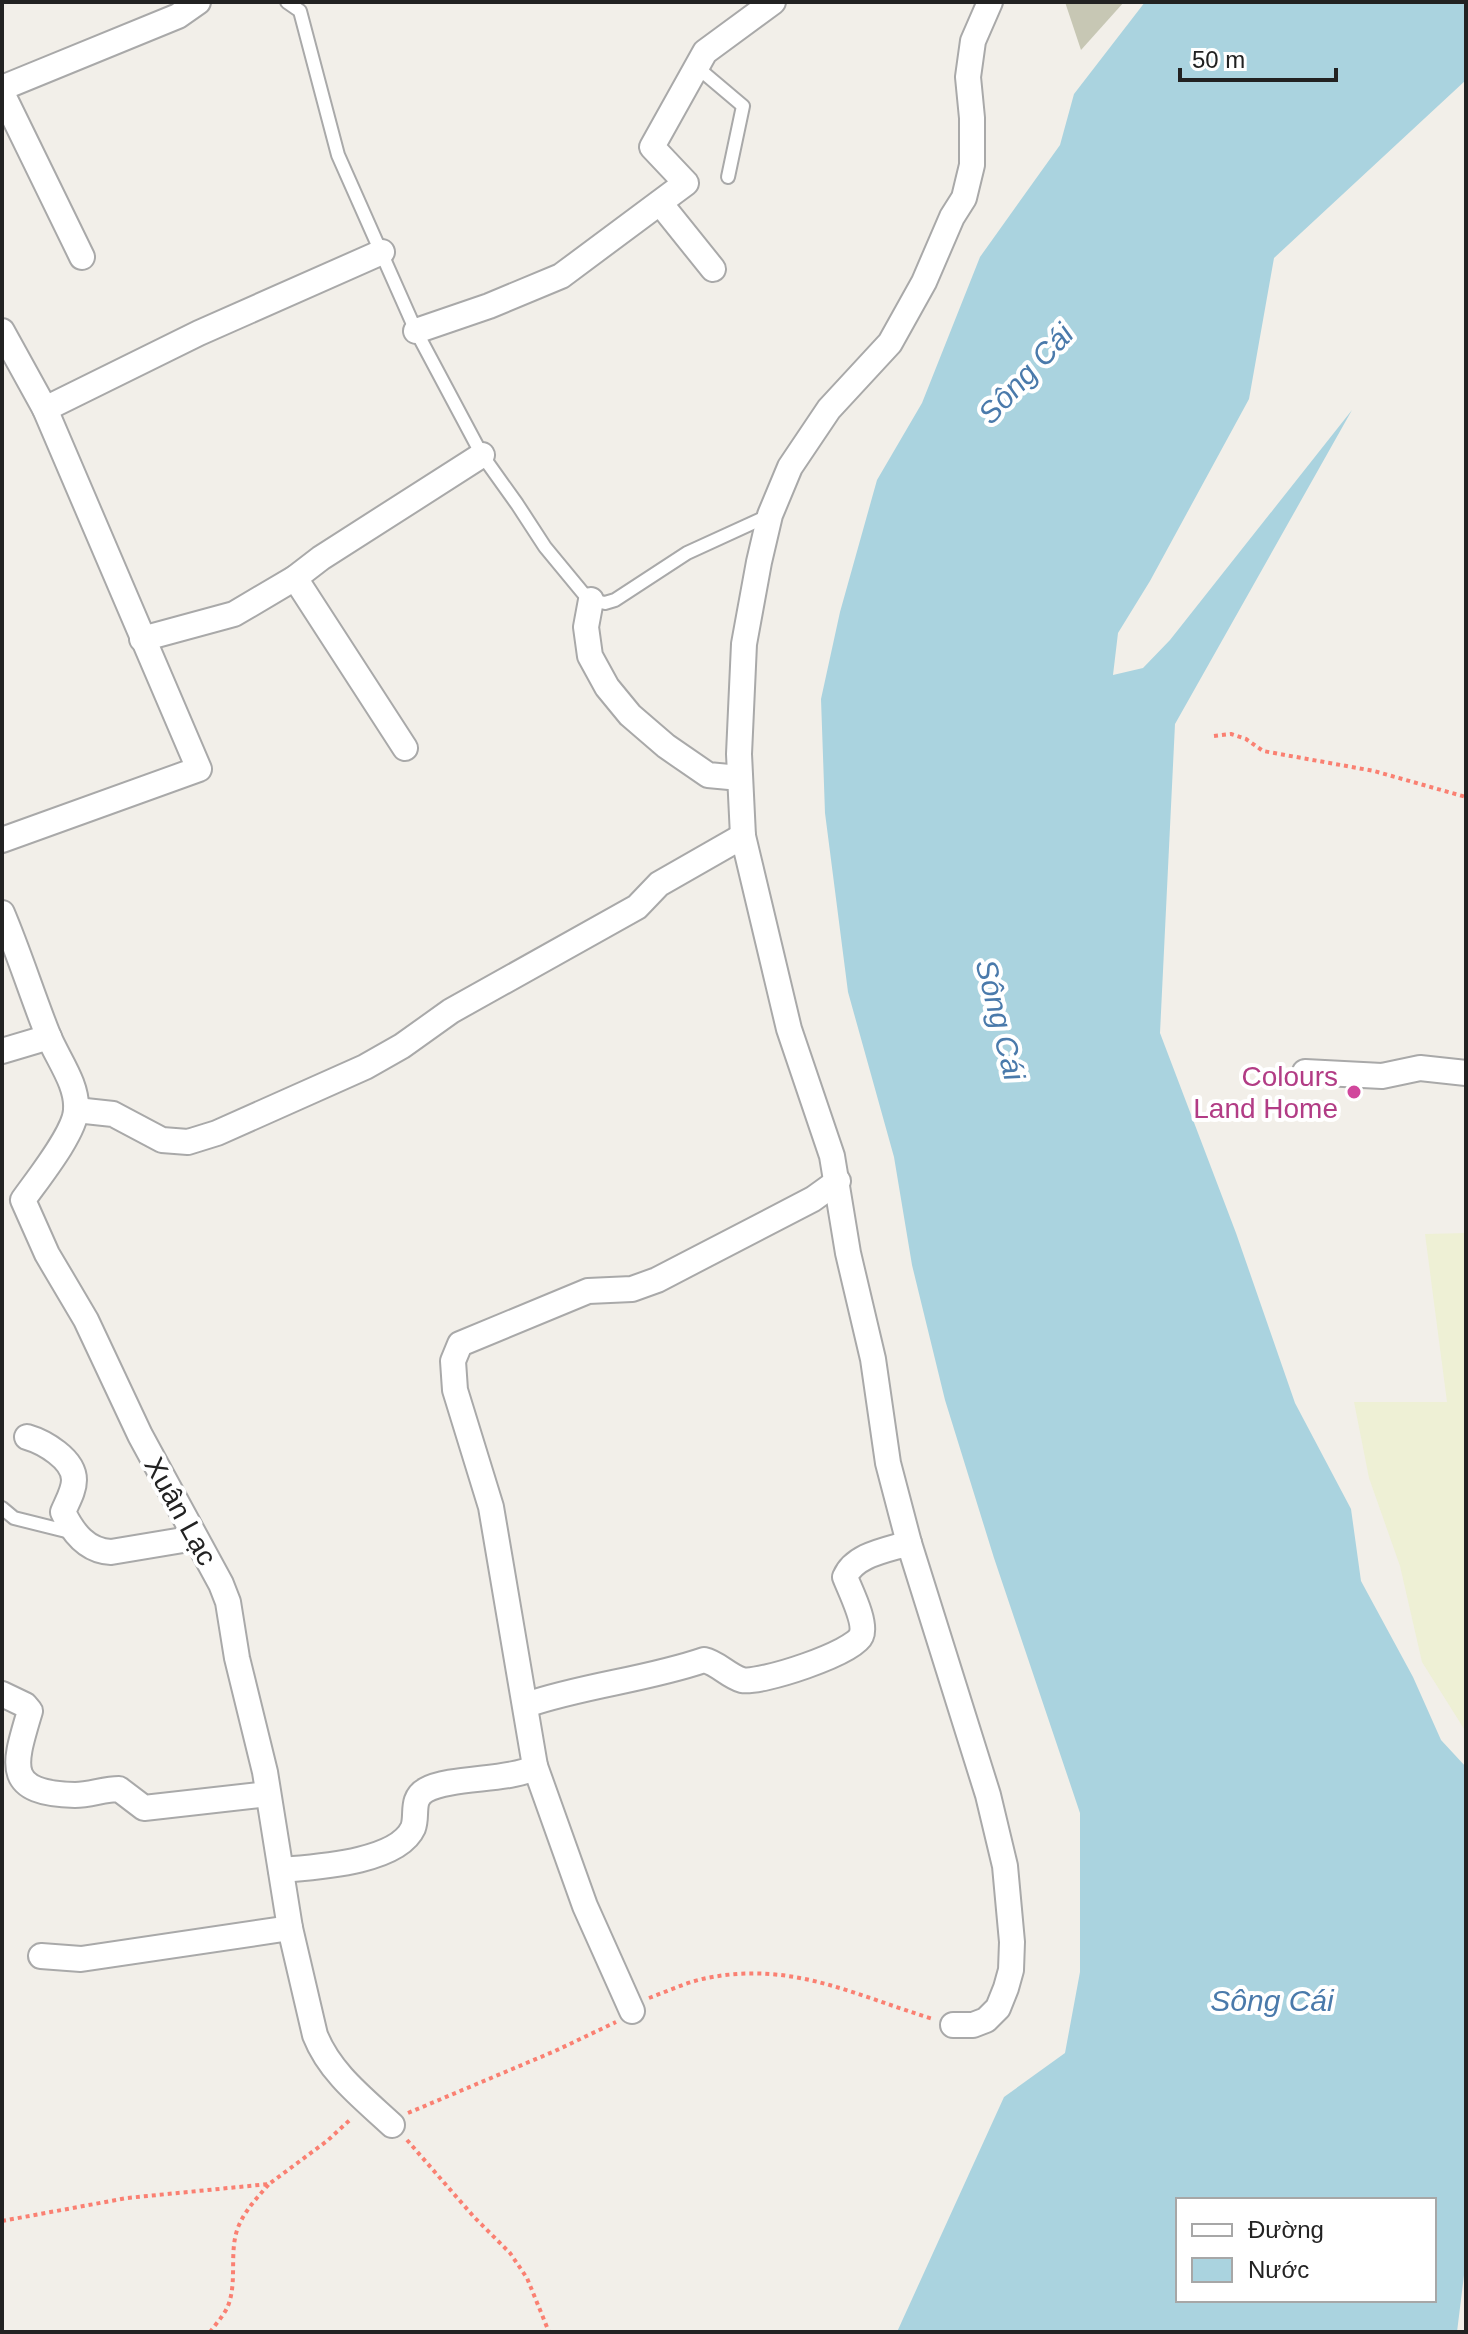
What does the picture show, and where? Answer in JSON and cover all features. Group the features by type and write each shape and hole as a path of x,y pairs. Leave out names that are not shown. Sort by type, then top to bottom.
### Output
{"street":[{"path":"82,257 2,90 178,16 198,2"},
{"path":"416,331 489,306 561,276 686,183 652,147 705,52 773,2"},
{"path":"953,2025 973,2025 986,2020 998,2008 1011,1970 1010,1904 1005,1866 988,1795 909,1543 888,1463 873,1359 848,1253 838,1181 789,1029 743,836 741,683 744,644 759,562 770,515 790,467 829,409 890,343 924,282 952,217 964,198 972,165 968,77 973,41 990,2"},
{"path":"660,203 713,269"},
{"path":"45,409 199,333 382,252"},
{"path":"2,331 45,409 199,769 2,840"},
{"path":"142,639 234,614 295,578 321,558 382,522 482,455"},
{"path":"295,578 405,748"},
{"path":"591,600 586,627 590,656 607,687 630,715 666,746 708,775 740,778"},
{"path":"2,913 23,961 49,1037 66,1071 76,1110 113,1114 162,1140 188,1142 217,1133 328,1084 402,1046 451,1011 637,907 659,884 743,836"},
{"path":"2,1051 49,1037"},
{"path":"1305,1072 1382,1076 1420,1068 1466,1073"},
{"name":"Xuân Lạc","path":"76,1110 71,1128 13,1206 47,1254 86,1320 140,1435 221,1584 228,1602 237,1658 265,1772 290,1928 315,2035 322,2052 337,2073 392,2125"},
{"path":"632,2011 585,1906 535,1766 502,1587 491,1507 455,1390 455,1351 466,1341 588,1291 632,1289 657,1280 813,1199 838,1181"},
{"path":"27,1437 49,1446 71,1469 74,1484 63,1512 75,1534 99,1551 111,1552 195,1538"},
{"path":"526,1705 550,1696 669,1672 704,1660 747,1680 839,1653 859,1639 863,1628 845,1577 849,1569 872,1555 909,1543"},
{"path":"2,1694 25,1705 30,1711 18,1752 20,1778 27,1786 77,1795 119,1789 144,1808 268,1794"},
{"path":"281,1870 359,1860 390,1849 402,1843 414,1826 416,1801 425,1790 529,1771 535,1766"},
{"path":"41,1956 81,1959 290,1928"}],"lane":[{"path":"287,2 300,11 338,155 416,331 482,455 545,547 583,593 591,600 605,603 615,600 687,553 770,515"},
{"path":"698,68 743,106 728,177"},
{"path":"2,1508 14,1518 75,1534"}],"path":[{"path":"1214,736 1231,734 1246,739 1263,751 1374,771 1466,797"},
{"path":"549,2332 527,2278 510,2253 392,2125 408,2113 615,2023 649,1998 704,1978 785,1974 821,1981 953,2025"},
{"path":"210,2332 227,2309 231,2296 234,2241 248,2208 269,2184 327,2141 368,2102"},
{"path":"2,2221 139,2196 269,2184"}],"shaded area":[{"path":"1065,2 1124,2 1081,50"},
{"path":"1466,1233 1466,1732 1422,1662 1400,1566 1369,1478 1354,1402 1447,1402 1425,1234"}],"water":[{"name":"Sông Cái","path":"1145,2 1466,2 1466,80 1274,258 1249,399 1150,581 1118,633 1113,675 1143,668 1170,640 1352,410 1175,724 1160,1033 1236,1233 1295,1403 1351,1509 1361,1581 1413,1677 1441,1740 1466,1767 1466,2259 1457,2332 897,2332 1004,2097 1065,2053 1080,1972 1080,1813 994,1558 945,1400 912,1265 894,1157 848,992 825,813 821,699 840,612 877,480 922,403 980,257 1060,145 1074,94"}],"place":[{"name":"Colours Land Home","path":"1354,1092"}]}
